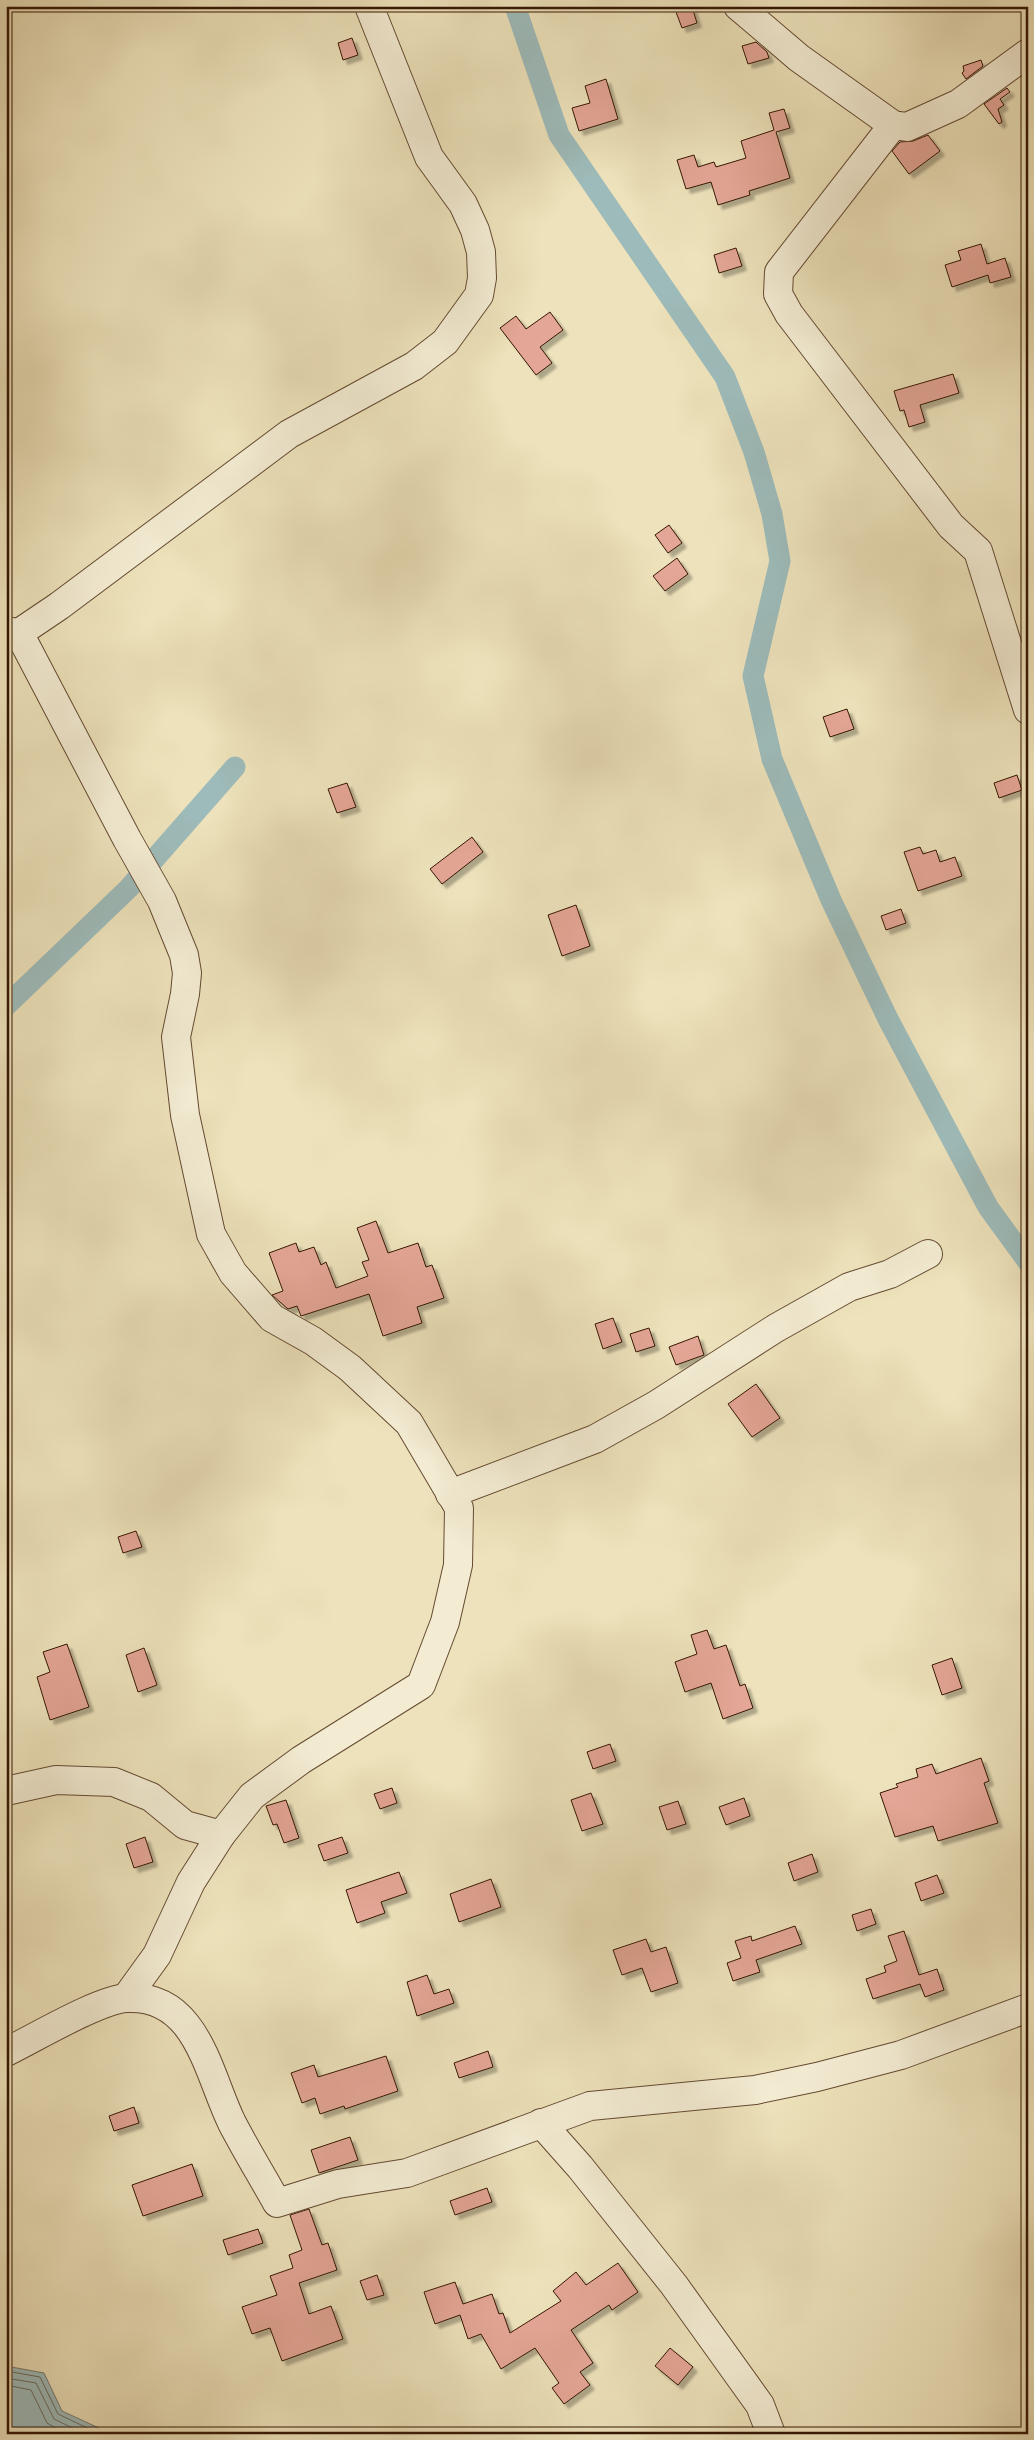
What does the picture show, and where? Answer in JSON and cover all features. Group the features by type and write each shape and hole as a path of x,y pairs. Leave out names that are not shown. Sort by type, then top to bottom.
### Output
{"street":[{"path":"126,1998 157,1955 191,1882 221,1835 252,1796 301,1760 421,1685 445,1622 458,1566 459,1508 409,1423 350,1368 312,1341 272,1318 232,1272 211,1234 185,1115 176,1037 187,973 184,955 162,901 13,632 67,600 289,434 414,366 444,342 479,296 482,278 481,261 475,230 463,204 429,157 369,6"},
{"path":"738,6 799,58 893,125 906,127 958,104 1028,53"},
{"path":"893,125 779,272 778,294 789,314 951,526 978,551 1028,710"},
{"path":"450,1494 595,1439 656,1405 776,1328 849,1287 890,1274 928,1254"},
{"path":"6,1790 56,1780 114,1782 151,1797 185,1825 221,1835"},
{"path":"6,2052 101,2006 126,1998 156,2000 177,2014 196,2037 232,2123 277,2203 338,2184 407,2172 590,2106 745,2091 817,2077 901,2055 1028,2008"},
{"path":"541,2123 586,2174 674,2285 760,2405 771,2434"}],"water":[{"path":"6,2366 44,2373 62,2411 112,2434 6,2434"}],"building":[{"path":"692,7 697,23 682,28 676,12"},
{"path":"352,38 358,55 343,60 338,43"},
{"path":"756,42 767,52 769,58 748,64 742,46"},
{"path":"981,60 983,66 966,79 962,73 964,71 963,66"},
{"path":"606,79 618,119 579,131 572,108 590,103 585,86"},
{"path":"1007,88 1010,92 1000,99 1004,105 998,109 1002,122 999,124 984,104"},
{"path":"784,109 790,128 776,132 790,178 749,191 750,195 718,205 711,182 686,189 677,160 694,155 698,167 714,162 716,167 746,158 741,141 774,130 769,113"},
{"path":"928,135 940,151 909,174 892,151 900,142 913,141"},
{"path":"981,244 987,264 1005,258 1011,277 990,283 988,275 952,287 945,265 961,260 958,251"},
{"path":"736,248 742,266 719,273 714,255"},
{"path":"550,312 563,330 540,347 552,363 536,375 500,328 516,316 526,329"},
{"path":"953,374 959,393 920,405 925,422 909,427 904,410 900,411 894,391"},
{"path":"669,525 682,543 668,553 655,535"},
{"path":"677,558 688,574 665,591 653,576"},
{"path":"847,709 854,729 830,737 823,717"},
{"path":"1017,775 1022,790 999,798 994,783"},
{"path":"347,783 356,807 337,813 328,789"},
{"path":"472,837 483,852 442,884 430,869"},
{"path":"920,847 923,854 936,850 940,862 955,857 962,876 918,891 904,852"},
{"path":"576,905 590,946 562,956 548,915"},
{"path":"901,909 906,923 886,930 881,916"},
{"path":"376,1221 388,1253 418,1243 426,1267 432,1265 444,1298 417,1307 422,1323 383,1336 369,1294 301,1316 297,1306 288,1309 272,1295 283,1291 269,1253 296,1243 299,1252 314,1247 321,1265 326,1262 336,1288 368,1276 362,1262 369,1260 357,1228"},
{"path":"613,1318 622,1342 603,1349 595,1324"},
{"path":"649,1328 655,1346 636,1352 630,1334"},
{"path":"698,1336 704,1355 676,1365 669,1347"},
{"path":"756,1384 780,1418 752,1437 728,1404"},
{"path":"136,1531 142,1547 123,1553 118,1537"},
{"path":"707,1630 714,1649 726,1645 740,1686 745,1684 753,1708 723,1719 711,1683 685,1692 675,1662 697,1654 691,1635"},
{"path":"67,1644 89,1707 50,1720 37,1677 50,1672 43,1652"},
{"path":"144,1648 157,1685 138,1692 126,1655"},
{"path":"952,1658 962,1688 942,1695 932,1665"},
{"path":"610,1744 616,1761 593,1769 587,1752"},
{"path":"981,1758 989,1781 984,1783 998,1823 938,1841 933,1826 895,1837 880,1793 898,1787 896,1784 918,1777 916,1769 932,1764 936,1774"},
{"path":"392,1788 397,1803 380,1809 374,1794"},
{"path":"591,1793 603,1824 582,1831 571,1800"},
{"path":"744,1798 750,1816 726,1825 719,1807"},
{"path":"286,1800 299,1838 284,1843 277,1824 273,1825 266,1806"},
{"path":"678,1801 686,1824 667,1830 659,1807"},
{"path":"145,1837 153,1862 134,1868 126,1844"},
{"path":"342,1837 348,1853 324,1861 318,1845"},
{"path":"812,1854 818,1872 794,1881 788,1863"},
{"path":"399,1872 407,1893 381,1902 385,1913 357,1923 346,1890"},
{"path":"937,1875 944,1893 921,1901 915,1883"},
{"path":"491,1879 501,1907 459,1922 450,1894"},
{"path":"871,1909 876,1924 857,1931 852,1915"},
{"path":"795,1926 802,1944 756,1960 760,1972 733,1981 727,1963 741,1958 735,1941 751,1936 752,1941"},
{"path":"904,1931 919,1975 937,1969 944,1990 925,1997 920,1984 873,1999 866,1979 886,1972 884,1966 897,1961 888,1936"},
{"path":"646,1939 651,1952 666,1947 678,1983 651,1992 642,1968 622,1975 613,1950"},
{"path":"427,1975 434,1994 449,1989 454,2003 417,2016 407,1982"},
{"path":"488,2051 493,2067 459,2078 454,2063"},
{"path":"386,2056 398,2091 345,2109 344,2106 320,2114 315,2098 302,2103 291,2073 314,2065 318,2077"},
{"path":"134,2107 139,2123 114,2131 109,2116"},
{"path":"350,2137 358,2160 319,2173 311,2150"},
{"path":"192,2164 203,2196 143,2216 132,2185"},
{"path":"487,2188 492,2202 455,2215 450,2201"},
{"path":"309,2209 322,2245 328,2243 337,2270 299,2283 309,2314 331,2306 343,2339 282,2361 270,2328 252,2334 242,2307 277,2295 270,2276 293,2268 289,2255 302,2250 290,2215"},
{"path":"258,2229 263,2243 228,2255 223,2240"},
{"path":"618,2263 638,2292 612,2310 609,2305 571,2330 593,2363 580,2372 590,2385 564,2404 552,2388 559,2383 535,2348 501,2369 481,2334 468,2339 460,2315 435,2324 424,2292 455,2282 463,2304 492,2294 499,2314 503,2313 510,2333 561,2301 553,2291 576,2272 586,2285"},
{"path":"377,2275 384,2295 367,2300 360,2281"},
{"path":"670,2348 693,2367 678,2385 655,2366"}],"waterway":[{"path":"515,6 559,135 725,377 754,452 772,514 780,561 753,676 772,759 831,900 888,1019 988,1207 1028,1262"},
{"path":"6,1006 129,888 235,767"}]}
